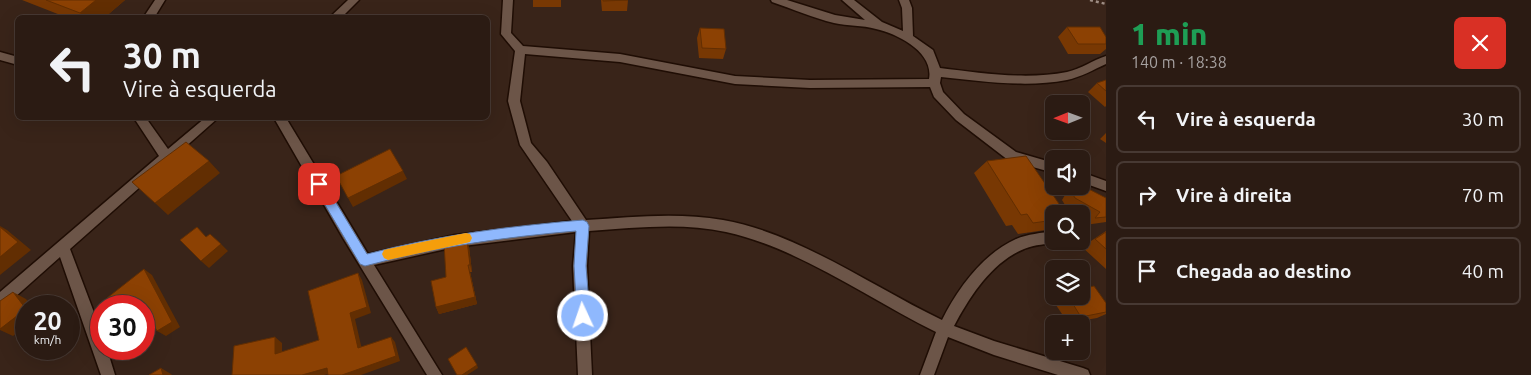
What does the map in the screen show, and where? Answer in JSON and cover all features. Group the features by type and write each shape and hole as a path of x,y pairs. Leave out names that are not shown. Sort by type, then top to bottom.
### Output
{"street":[{"path":"150,15 160,0"},
{"path":"337,15 354,0"},
{"path":"508,0 506,34 520,50 617,58 736,80 843,83 935,77 1027,78 1066,76 1083,71 1106,60"},
{"path":"776,0 834,19 878,25"},
{"path":"846,0 878,25 908,38 929,53 938,94 960,117 1012,156 1033,177"},
{"path":"904,0 907,8 908,38"},
{"path":"520,50 514,101 526,145 543,166 583,226 580,266 585,375"},
{"path":"0,56 15,60"},
{"path":"141,120 166,156"},
{"path":"0,301 210,120"},
{"path":"281,120 435,375"},
{"path":"1012,156 1045,165"},
{"path":"1090,180 1106,186"},
{"path":"365,260 412,248 508,232 669,220 703,222 742,230 778,244 849,278 943,329 1083,375"},
{"path":"926,375 931,356 943,329 973,283 992,263 1019,244 1045,239"},
{"path":"63,247 108,375"}],"path":[{"path":"1090,0 1106,4"}],"building":[{"path":"46,0 96,0 80,13"},
{"path":"1067,27 1100,27 1106,37 1106,44 1078,44"},
{"path":"700,28 724,29 726,49 702,48"},
{"path":"1106,80 1106,91 1097,83"},
{"path":"186,142 209,161 155,203 132,182"},
{"path":"390,149 403,171 348,198 336,176"},
{"path":"1026,156 1045,184 1045,195 1053,195 1060,205 1045,205 1045,221 1033,223 1027,214 1021,215 987,161"},
{"path":"1090,190 1106,198 1106,217 1095,218 1100,212 1075,198 1073,195 1090,195"},
{"path":"0,227 18,242 0,257"},
{"path":"197,227 206,237 210,234 221,244 201,261 180,240"},
{"path":"1106,232 1106,249 1095,239"},
{"path":"467,240 470,265 468,265 475,297 436,307 431,281 446,277 444,243"},
{"path":"144,269 172,322 157,331 155,327 155,295 111,295"},
{"path":"358,273 367,307 350,313 358,348 391,337 396,356 342,375 328,375 327,368 302,375 232,375 234,346 275,337 275,354 319,340 308,291"},
{"path":"1094,286 1106,303 1106,312 1080,315 1074,305 1090,305 1090,287"},
{"path":"13,292 15,295 15,317 0,329 0,301"},
{"path":"466,347 477,365 462,375 457,375 448,359"},
{"path":"161,368 163,375 149,375"}],"slow traffic":[{"path":"388,254 466,238"}],"route":[{"path":"319,184 365,260 412,248 464,238 508,232 583,226 580,266 583,316"}]}
